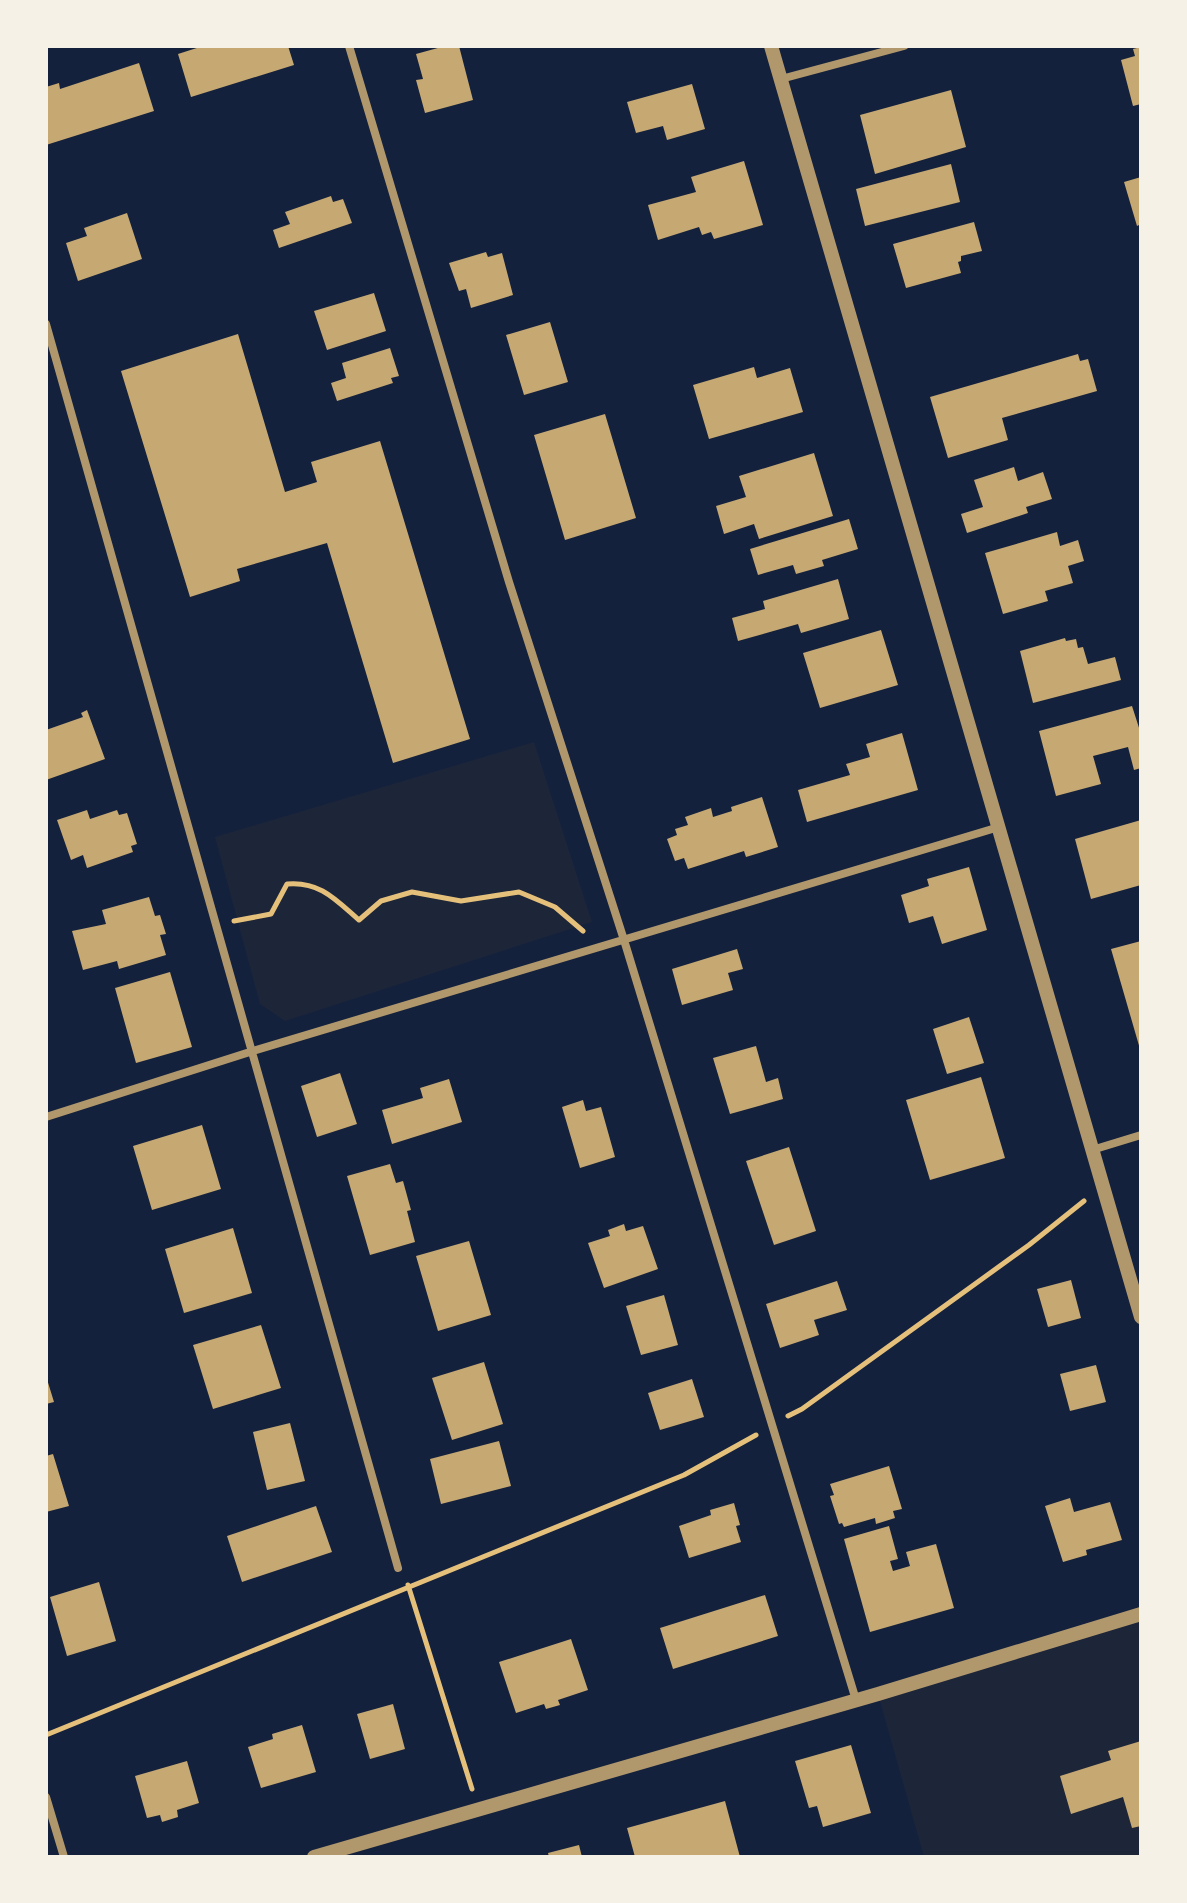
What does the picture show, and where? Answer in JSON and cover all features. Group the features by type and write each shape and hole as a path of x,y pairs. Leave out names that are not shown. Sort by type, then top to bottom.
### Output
{"street":[{"path":"349,46 509,582 624,940 856,1700"},
{"path":"771,46 1141,1317"},
{"path":"781,79 904,46"},
{"path":"46,324 398,1568"},
{"path":"46,1117 253,1051 999,827"},
{"path":"1092,1150 1141,1135"},
{"path":"314,1857 1141,1614"},
{"path":"46,1797 64,1857"}],"path":[{"path":"217,925 271,914 287,884 305,882 329,895 359,920 381,901 412,892 461,901 519,892 555,907 582,931 595,926"},
{"path":"46,1735 684,1475 802,1409 1029,1245 1103,1186"},
{"path":"398,1568 409,1587 478,1809"}],"shaded area":[{"path":"534,742 592,922 285,1021 260,1004 215,837"},
{"path":"1141,1614 1141,1857 924,1857 878,1694"}],"building":[{"path":"203,46 288,46 294,65 191,97 178,54"},
{"path":"445,46 459,46 473,100 425,113 416,80 423,79 416,54"},
{"path":"1141,47 1141,104 1133,106 1121,60 1135,56 1133,49"},
{"path":"139,63 154,111 46,145 46,87 59,83 60,89"},
{"path":"692,84 705,129 667,140 663,126 636,133 627,102"},
{"path":"951,90 966,147 875,174 860,115"},
{"path":"744,161 763,225 714,239 711,232 702,235 699,227 658,240 648,205 696,192 691,177"},
{"path":"951,164 960,202 865,226 856,189"},
{"path":"1141,177 1141,224 1137,226 1124,182"},
{"path":"331,196 333,202 343,199 352,223 279,248 273,230 290,224 285,212"},
{"path":"127,213 142,259 78,281 66,243 87,236 84,228"},
{"path":"974,222 982,251 961,256 958,262 961,273 906,288 893,244"},
{"path":"486,252 488,257 502,253 513,295 471,308 466,289 459,291 449,263"},
{"path":"374,293 386,331 327,350 314,311"},
{"path":"550,322 568,382 524,395 506,335"},
{"path":"238,334 285,492 317,482 311,462 380,441 470,739 393,763 327,543 237,569 240,581 190,597 121,371"},
{"path":"390,348 399,376 391,378 393,383 337,401 331,383 346,378 342,363"},
{"path":"1078,354 1080,361 1088,359 1097,391 1002,418 1008,440 948,458 930,397"},
{"path":"754,367 757,378 790,368 803,412 709,439 693,385"},
{"path":"605,414 636,518 565,540 534,435"},
{"path":"814,453 833,516 759,539 754,524 724,534 716,506 746,497 739,476"},
{"path":"1014,467 1018,481 1043,472 1052,499 1026,507 1028,513 967,533 961,514 983,507 974,480"},
{"path":"849,519 858,549 822,560 824,566 796,574 793,565 758,575 750,549"},
{"path":"1057,532 1060,546 1078,540 1084,561 1068,566 1073,583 1045,591 1048,601 1003,614 985,553"},
{"path":"838,579 849,619 801,633 798,624 738,641 732,618 765,609 763,601"},
{"path":"881,630 898,685 820,708 803,653"},
{"path":"1065,638 1066,641 1076,639 1078,648 1083,647 1088,664 1115,657 1121,680 1033,703 1020,651"},
{"path":"1132,706 1141,734 1141,768 1134,770 1128,747 1093,756 1101,784 1056,796 1039,731"},
{"path":"87,710 105,759 46,780 46,730 83,717 81,713"},
{"path":"902,733 918,790 807,822 798,790 850,775 846,764 870,757 866,744"},
{"path":"762,797 778,847 746,857 744,851 688,869 684,858 675,861 667,839 677,835 675,829 688,825 685,817 711,808 713,817 732,811 731,807"},
{"path":"87,810 90,819 117,810 119,815 127,813 137,844 131,846 133,852 87,868 83,855 71,860 57,820"},
{"path":"1141,820 1141,885 1091,899 1075,839"},
{"path":"969,867 987,930 942,944 933,916 909,923 901,895 929,886 927,879"},
{"path":"149,897 155,916 160,915 166,934 160,935 166,955 119,969 117,961 83,970 72,931 106,924 102,910"},
{"path":"1141,941 1141,1049 1140,1049 1111,949"},
{"path":"737,949 743,969 728,973 733,990 682,1005 672,969"},
{"path":"170,972 192,1047 136,1063 115,988"},
{"path":"969,1017 984,1063 947,1074 933,1029"},
{"path":"756,1046 766,1082 778,1078 783,1099 730,1114 713,1058"},
{"path":"340,1073 357,1124 317,1137 301,1086"},
{"path":"981,1077 1005,1158 930,1180 906,1100"},
{"path":"449,1079 462,1122 392,1144 382,1110 423,1098 420,1088"},
{"path":"583,1100 586,1111 601,1107 615,1157 580,1168 562,1107"},
{"path":"202,1125 221,1189 152,1210 133,1146"},
{"path":"789,1147 816,1231 774,1245 746,1161"},
{"path":"390,1164 396,1183 403,1181 415,1242 370,1255 347,1176"},
{"path":"624,1224 626,1231 643,1226 658,1269 604,1288 588,1243 610,1236 608,1230"},
{"path":"233,1228 252,1293 184,1313 165,1249"},
{"path":"469,1241 491,1315 438,1331 416,1256"},
{"path":"1071,1280 1081,1318 1048,1327 1037,1289"},
{"path":"837,1281 847,1310 814,1320 819,1335 780,1348 766,1304"},
{"path":"664,1295 678,1345 641,1355 626,1306"},
{"path":"261,1325 281,1388 213,1409 193,1345"},
{"path":"484,1362 503,1424 452,1440 432,1378"},
{"path":"1096,1365 1106,1402 1070,1411 1060,1374"},
{"path":"46,1376 54,1402 46,1404"},
{"path":"692,1379 704,1417 660,1430 648,1393"},
{"path":"290,1423 305,1481 267,1490 253,1432"},
{"path":"499,1441 511,1486 441,1504 430,1459"},
{"path":"53,1454 69,1506 46,1512 46,1456"},
{"path":"889,1466 902,1509 893,1511 895,1518 876,1524 875,1518 844,1527 842,1523 839,1524 830,1496 834,1495 830,1484"},
{"path":"1070,1498 1074,1512 1110,1502 1122,1540 1086,1550 1087,1555 1063,1562 1045,1506"},
{"path":"734,1503 741,1542 689,1558 679,1526 711,1515 710,1510"},
{"path":"316,1506 332,1552 242,1582 227,1536"},
{"path":"889,1526 898,1559 890,1561 893,1571 910,1566 906,1552 936,1544 954,1608 870,1632 844,1539"},
{"path":"99,1582 116,1641 67,1656 50,1597"},
{"path":"765,1595 778,1636 673,1669 660,1628"},
{"path":"571,1639 588,1690 558,1700 560,1705 546,1709 544,1704 516,1713 499,1662"},
{"path":"393,1704 405,1749 370,1759 357,1714"},
{"path":"302,1725 316,1772 261,1788 248,1747 273,1739 272,1734"},
{"path":"1141,1741 1141,1826 1132,1828 1123,1797 1071,1814 1060,1776 1111,1760 1108,1751"},
{"path":"851,1745 871,1813 823,1827 817,1806 809,1808 795,1761"},
{"path":"187,1761 199,1803 177,1810 178,1817 162,1822 160,1815 147,1818 135,1776"},
{"path":"725,1801 740,1857 635,1857 627,1828"},
{"path":"579,1845 582,1857 549,1857 548,1853"}]}
